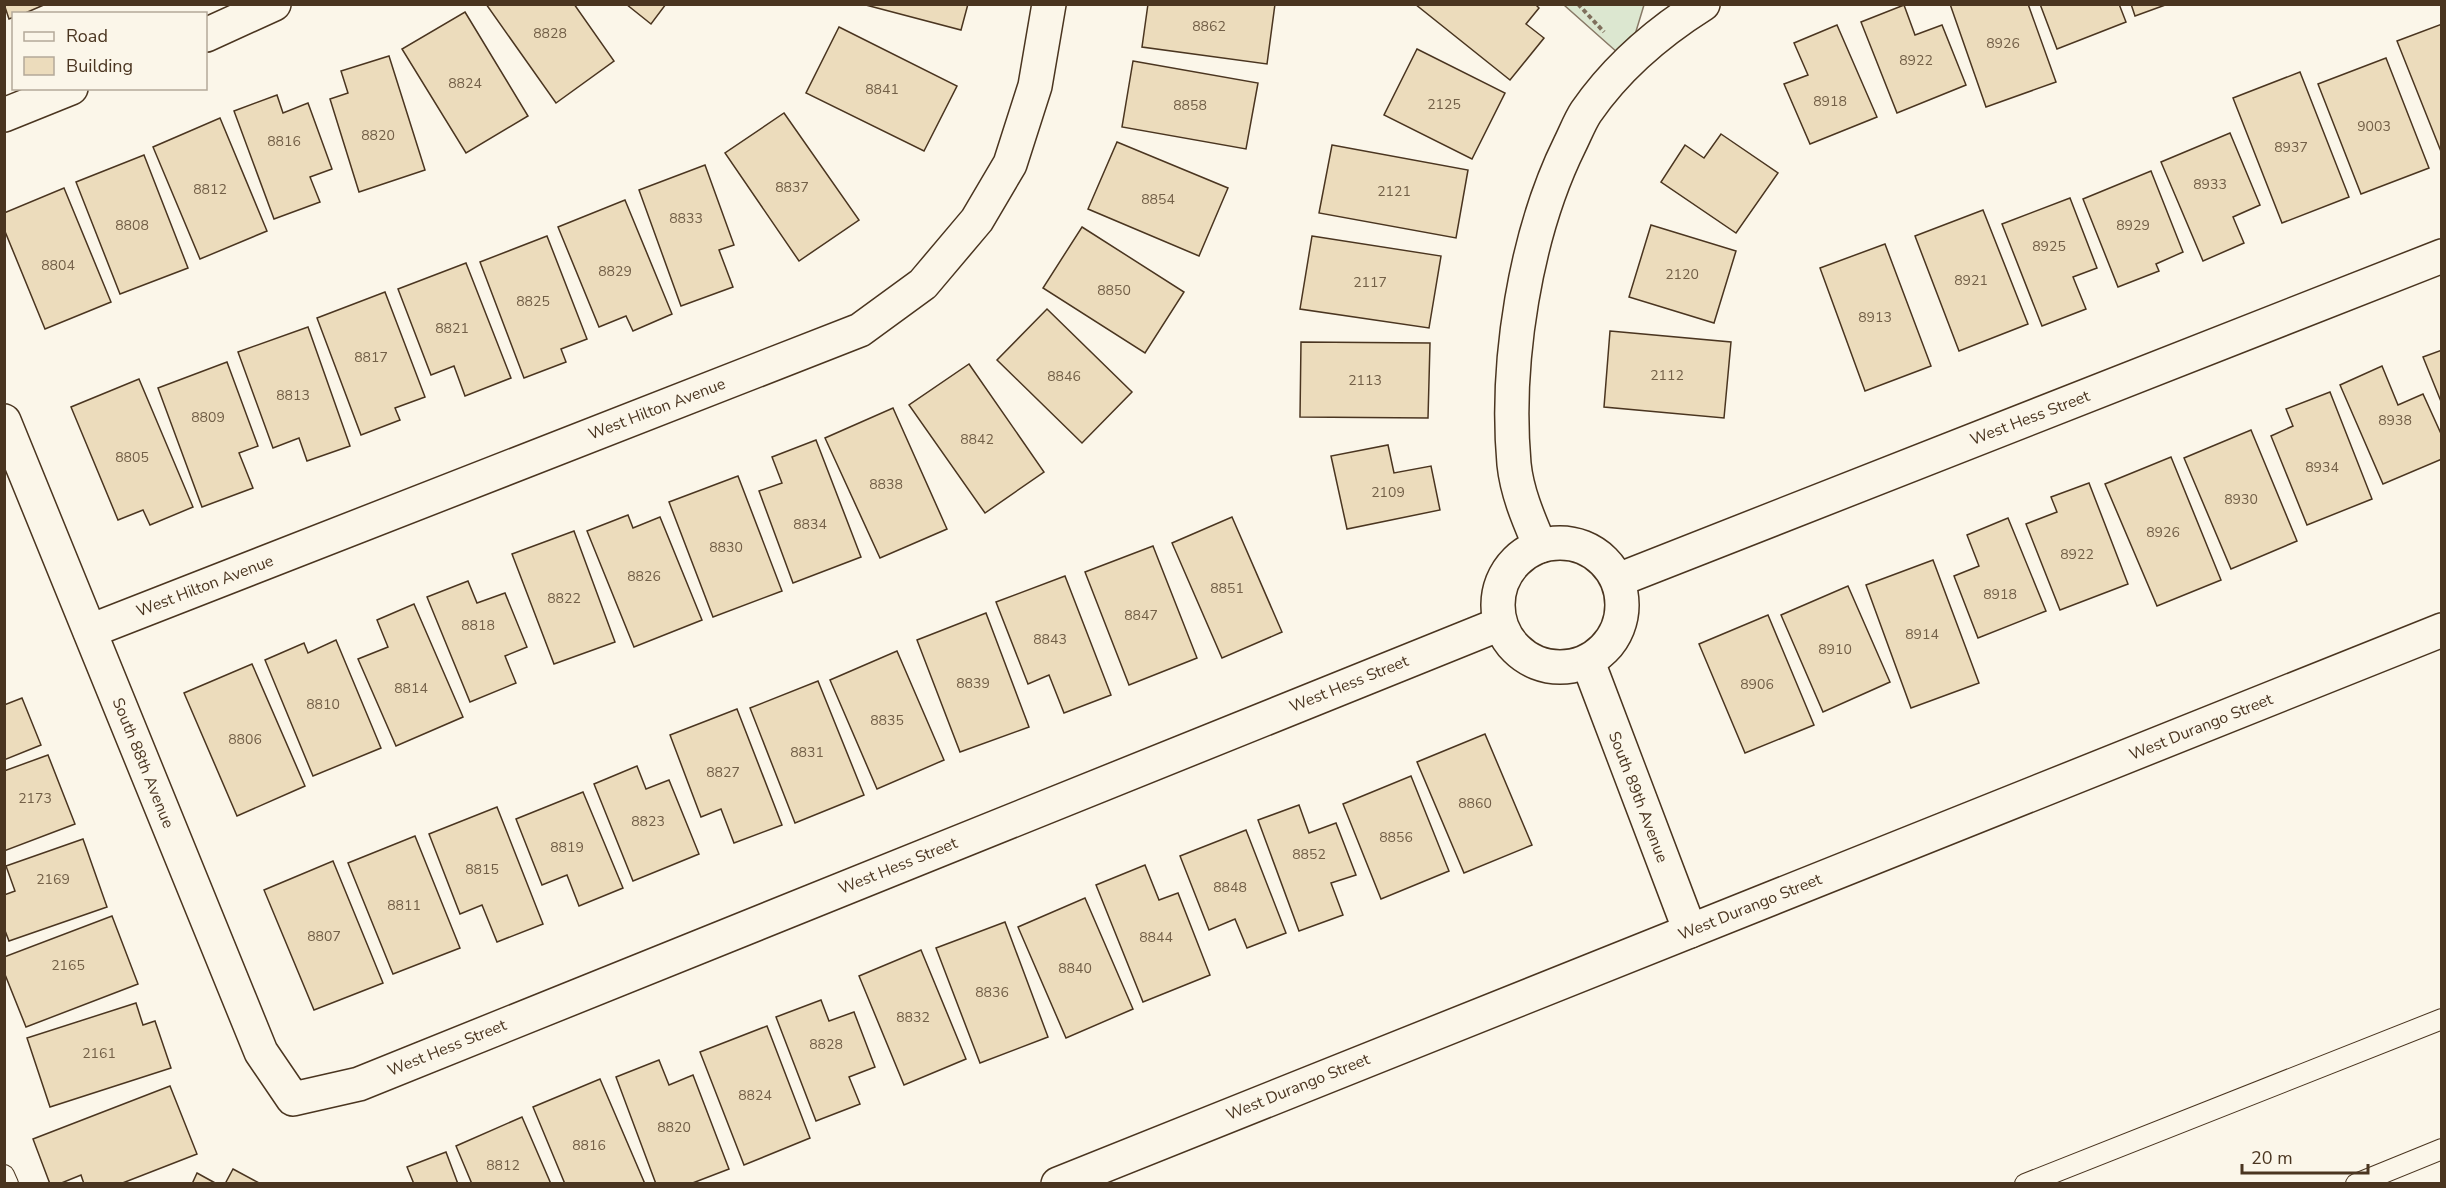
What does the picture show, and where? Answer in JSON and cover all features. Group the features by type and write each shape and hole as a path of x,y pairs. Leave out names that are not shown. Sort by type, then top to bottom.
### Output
{"street":[{"path":"207,35 274,4"},
{"name":"West Hilton Avenue","path":"90,631 860,330 923,284 977,220 1010,164 1035,86 1050,4"},
{"path":"1540,546 1522,503 1514,465 1513,411 1520,311 1535,239 1554,178 1585,113 1627,61 1669,26 1703,4"},
{"path":"4,115 66,90"},
{"name":"West Hess Street","path":"1618,580 2442,256"},
{"name":"South 88th Avenue","path":"4,421 261,1052 293,1099"},
{"path":"1555,543 1585,548 1599,556 1618,580 1623,598 1622,618 1615,636 1603,651 1588,662 1567,668 1545,666 1525,658 1509,643 1500,624 1497,605 1501,586 1509,569 1523,555 1540,546 1555,543"},
{"name":"West Hess Street","path":"293,1099 359,1084 1500,624"},
{"name":"West Durango Street","path":"1058,1184 2442,630"},
{"name":"South 89th Avenue","path":"1588,662 1690,931"}],"lane":[{"path":"2025,1184 2442,1019"},
{"path":"2356,1184 2442,1149"},
{"path":"4,1175 8,1184"}],"green space":[{"path":"1564,5 1644,5 1627,61"}],"building":[{"path":"4,4 46,4 28,12 12,12 12,18 9,19"},
{"path":"486,4 574,4 614,61 556,103"},
{"path":"626,4 666,4 651,24"},
{"path":"862,4 968,4 961,30"},
{"path":"1148,4 1275,4 1267,64 1142,47"},
{"path":"1415,4 1535,4 1539,8 1526,24 1544,38 1510,80"},
{"path":"1950,4 2028,4 2056,82 1986,107"},
{"path":"2040,4 2119,4 2126,22 2057,49"},
{"path":"2131,4 2168,4 2135,16"},
{"path":"1904,5 1915,35 1942,25 1966,85 1897,113 1861,22"},
{"path":"465,12 528,116 466,153 402,49"},
{"path":"2442,24 2442,154 2397,41"},
{"path":"1837,25 1877,117 1810,144 1784,84 1808,75 1794,43"},
{"path":"839,27 957,86 924,151 806,93"},
{"path":"1417,49 1505,93 1472,159 1384,115"},
{"path":"389,56 425,170 359,192 330,99 348,93 341,71"},
{"path":"2386,58 2429,168 2361,194 2318,84"},
{"path":"1133,61 1258,83 1246,149 1122,127"},
{"path":"2300,72 2349,197 2282,223 2233,98"},
{"path":"277,95 283,113 308,103 332,169 310,177 320,202 274,219 234,111"},
{"path":"784,113 859,220 799,261 725,153"},
{"path":"220,118 267,231 200,259 153,147"},
{"path":"2230,133 2260,205 2233,217 2244,243 2203,261 2161,162"},
{"path":"1721,134 1778,173 1736,233 1661,182 1685,145 1704,158"},
{"path":"1117,142 1228,188 1199,256 1088,209"},
{"path":"1332,145 1468,170 1456,238 1319,213"},
{"path":"144,155 188,268 120,294 76,182"},
{"path":"705,165 734,245 719,250 733,287 681,306 639,190"},
{"path":"2151,171 2183,252 2156,264 2159,271 2118,287 2083,199"},
{"path":"64,188 111,302 45,329 4,229 4,213"},
{"path":"2070,198 2097,268 2073,277 2086,309 2042,326 2002,224"},
{"path":"625,200 672,314 633,331 626,316 599,327 558,227"},
{"path":"1983,210 2028,324 1959,351 1915,236"},
{"path":"1651,225 1736,251 1714,323 1629,297"},
{"path":"1082,227 1184,292 1145,353 1043,288"},
{"path":"547,236 587,339 561,349 566,362 524,378 480,262"},
{"path":"1312,236 1441,256 1429,328 1300,309"},
{"path":"1885,244 1931,366 1865,391 1820,268"},
{"path":"466,263 511,378 465,396 454,366 431,375 398,289"},
{"path":"385,292 425,397 395,408 400,420 361,435 317,318"},
{"path":"1047,309 1132,392 1082,443 997,360"},
{"path":"308,327 350,446 307,461 299,438 273,448 238,352"},
{"path":"1610,331 1731,342 1724,418 1604,407"},
{"path":"1301,342 1430,343 1428,418 1300,417"},
{"path":"2442,350 2442,404 2423,357"},
{"path":"227,362 258,446 239,453 253,488 202,507 158,388"},
{"path":"969,364 1044,472 985,513 909,405"},
{"path":"2382,366 2398,405 2423,394 2442,436 2442,459 2383,484 2340,385"},
{"path":"139,379 193,507 150,525 143,510 118,520 71,407"},
{"path":"2330,392 2372,499 2307,525 2271,436 2293,426 2286,409"},
{"path":"893,408 947,529 880,558 825,438"},
{"path":"2251,430 2297,541 2231,569 2184,458"},
{"path":"816,440 861,557 793,583 759,491 782,483 772,457"},
{"path":"1388,445 1394,473 1431,466 1440,510 1347,529 1331,456"},
{"path":"2171,457 2221,580 2157,606 2105,484"},
{"path":"738,476 782,591 713,617 669,502"},
{"path":"2089,483 2128,584 2060,610 2026,524 2057,512 2051,497"},
{"path":"628,515 633,528 660,517 702,620 634,647 587,531"},
{"path":"1232,517 1282,632 1222,658 1172,543"},
{"path":"2008,518 2046,611 1978,638 1954,576 1979,566 1967,535"},
{"path":"574,531 615,642 554,664 512,554"},
{"path":"1153,546 1197,658 1129,685 1085,572"},
{"path":"1933,560 1979,683 1911,708 1866,585"},
{"path":"1065,576 1111,695 1064,713 1049,675 1028,684 996,602"},
{"path":"468,581 477,603 505,593 527,647 505,656 516,683 470,702 427,597"},
{"path":"1848,586 1890,682 1823,712 1781,615"},
{"path":"414,604 463,717 396,746 358,659 388,647 377,620"},
{"path":"986,613 1029,727 960,752 917,640"},
{"path":"1768,615 1814,725 1745,753 1699,644"},
{"path":"336,640 381,748 313,776 265,660 304,643 308,653"},
{"path":"897,651 944,760 877,789 830,680"},
{"path":"252,664 305,786 237,816 184,693"},
{"path":"818,681 864,795 795,823 750,708"},
{"path":"22,698 41,745 4,760 4,705"},
{"path":"737,709 782,825 734,843 721,809 701,817 670,735"},
{"path":"1485,734 1532,845 1464,873 1417,762"},
{"path":"48,755 75,824 4,851 4,771"},
{"path":"637,766 646,789 669,780 699,854 633,881 594,784"},
{"path":"1411,776 1449,871 1381,899 1343,804"},
{"path":"583,792 623,888 579,906 567,875 542,885 516,819"},
{"path":"1299,805 1309,833 1336,823 1356,875 1331,883 1343,915 1299,931 1258,820"},
{"path":"497,807 543,924 497,942 482,905 460,914 429,834"},
{"path":"1246,830 1286,933 1247,948 1235,919 1209,930 1180,856"},
{"path":"415,836 460,948 393,974 348,863"},
{"path":"83,839 107,907 9,941 4,928 4,895 15,891 6,866"},
{"path":"333,861 383,983 314,1010 264,890"},
{"path":"1145,865 1159,900 1178,893 1210,975 1143,1002 1096,885"},
{"path":"1085,898 1133,1009 1066,1038 1018,927"},
{"path":"112,916 138,984 26,1027 4,972 4,957"},
{"path":"1005,922 1048,1037 980,1063 936,948"},
{"path":"921,950 966,1059 904,1085 859,976"},
{"path":"821,1000 829,1021 854,1012 875,1067 849,1077 860,1104 816,1121 776,1017"},
{"path":"136,1003 143,1025 155,1021 171,1068 50,1107 27,1038"},
{"path":"767,1026 810,1138 744,1165 700,1052"},
{"path":"659,1060 669,1085 693,1075 729,1169 690,1184 656,1184 616,1077"},
{"path":"600,1079 645,1184 565,1184 533,1107"},
{"path":"170,1086 197,1154 120,1184 84,1184 81,1175 59,1184 50,1184 33,1139"},
{"path":"522,1117 551,1184 472,1184 456,1146"},
{"path":"446,1152 458,1184 414,1184 407,1167"},
{"path":"233,1169 261,1184 225,1184"},
{"path":"197,1173 217,1184 192,1184"}]}
